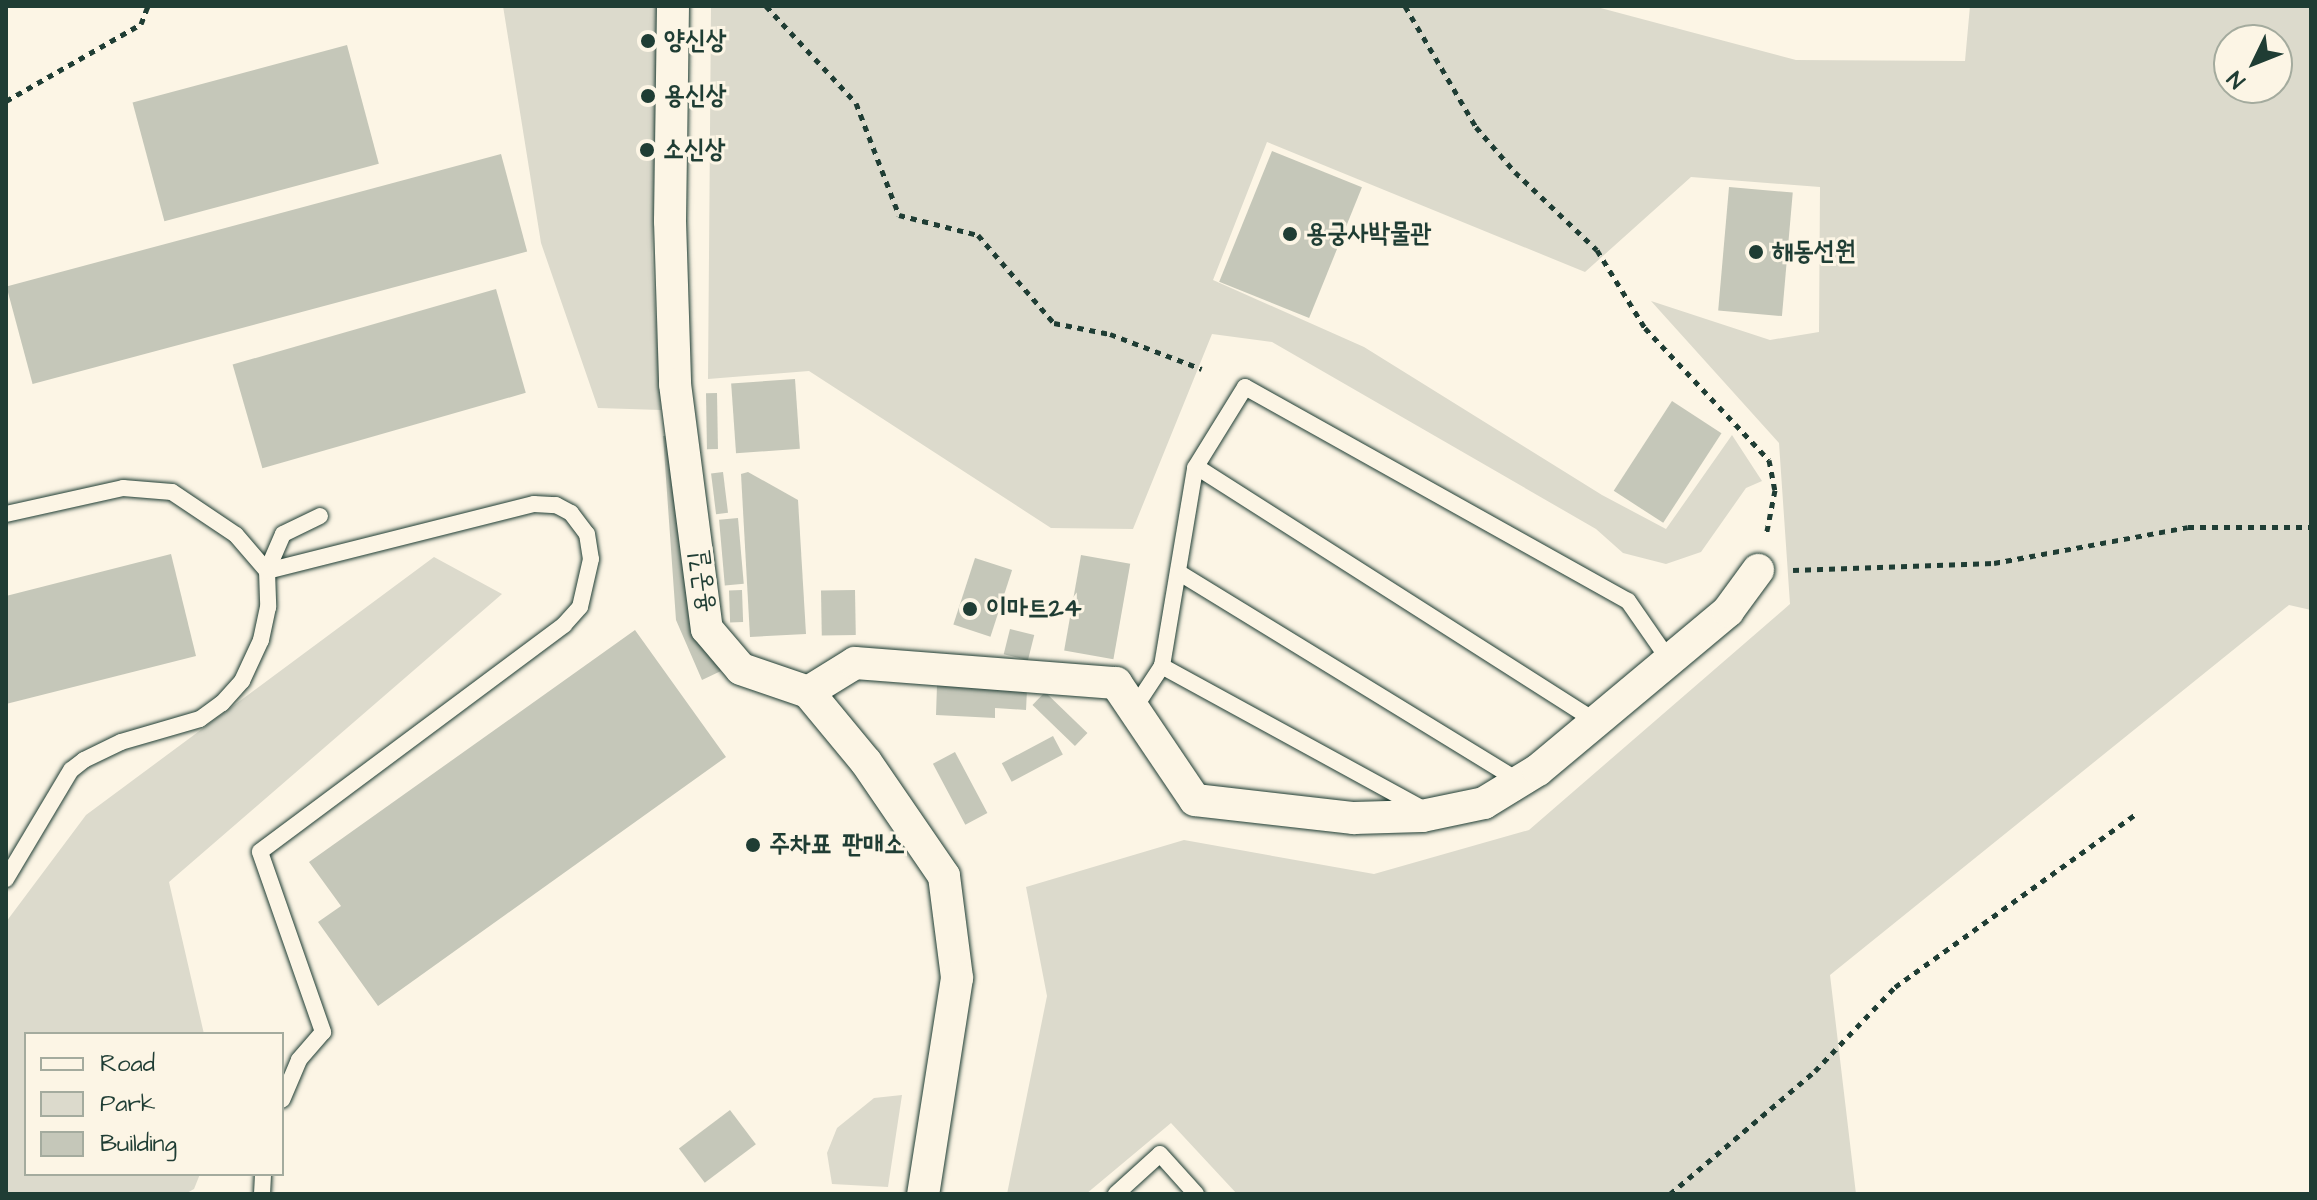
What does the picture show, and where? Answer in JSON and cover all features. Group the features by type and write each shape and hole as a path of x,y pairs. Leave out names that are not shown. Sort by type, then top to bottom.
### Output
{"street":[{"name":"용궁길","path":"673,6 670,221 675,384 707,629 741,669 808,692"},
{"path":"923,1194 957,978 944,876 866,762 808,692 855,663 1116,683 1195,800 1354,818 1432,814 1484,803 1519,781 1728,611 1758,570"}],"lane":[{"path":"1133,710 1162,666 1195,468 1245,387 1628,601 1669,660"},
{"path":"1203,471 1596,721"},
{"path":"6,514 150,487 204,510 236,535 267,571"},
{"path":"267,571 534,504 556,505 571,513 587,534 591,559 580,607 564,625 260,852 323,1032 299,1060 284,1095"},
{"path":"6,879 71,770 121,742 200,719 242,681 261,640 267,571 283,534 320,516"},
{"path":"1178,572 1519,781"},
{"path":"1162,666 1432,814"},
{"path":"1116,1194 1160,1154 1196,1194"}],"path":[{"path":"6,101 141,24 148,6"},
{"path":"766,6 856,103 899,215 978,235 1054,323 1110,334 1202,369"},
{"path":"1405,6 1476,127 1515,172 1597,250 1645,328 1769,460 1775,490 1758,570 1994,563 2188,527 2311,527"},
{"path":"1670,1194 1815,1071 1895,987 2136,814"}],"green space":[{"path":"503,6 658,6 652,255 661,410 598,408 541,243"},
{"path":"711,6 1593,6 1796,60 1965,61 1970,6 2311,6 2311,610 2289,605 1830,975 1856,1194 1237,1194 1171,1123 1086,1194 1007,1194 1047,996 1026,887 1184,840 1374,874 1529,830 1790,604 1779,443 1651,301 1770,340 1819,332 1820,187 1691,177 1585,272 1267,142 1213,280 1364,347 1602,495 1666,529 1732,435 1762,481 1746,488 1701,552 1666,564 1623,553 1596,529 1272,342 1212,334 1133,529 1051,528 809,371 708,379"},
{"path":"434,557 502,594 169,882 204,1032 24,1032 24,1176 199,1176 194,1189 185,1194 6,1194 6,922 86,815"},
{"path":"902,1095 888,1187 832,1184 827,1153 837,1128 874,1098"}],"building":[{"path":"347,45 379,164 164,221 133,102"},
{"name":"용궁사박물관","path":"1272,151 1362,187 1309,318 1219,282"},
{"path":"501,154 527,252 33,384 6,287"},
{"name":"해동선원","path":"1729,187 1793,193 1782,316 1718,311"},
{"path":"496,289 526,393 262,468 233,365"},
{"path":"795,379 800,449 736,453 731,383"},
{"path":"706,393 717,393 718,449 707,449"},
{"path":"1672,401 1721,433 1663,523 1614,491"},
{"path":"674,435 695,612 721,671 702,680 676,620 663,436"},
{"path":"723,472 728,513 716,514 711,473"},
{"path":"748,472 798,500 806,634 750,637 741,474"},
{"path":"738,518 744,584 725,585 719,520"},
{"path":"171,554 196,656 6,704 6,596"},
{"path":"1081,555 1130,564 1113,659 1064,651"},
{"path":"975,558 1012,570 990,637 953,625"},
{"path":"729,590 742,590 743,622 730,622"},
{"path":"855,590 856,635 822,636 821,591"},
{"path":"1010,629 1034,635 1028,660 1004,654"},
{"path":"635,630 726,757 378,1006 318,922 341,906 309,862"},
{"path":"937,685 1027,690 1026,710 995,708 995,718 936,715"},
{"path":"1045,692 1087,733 1075,746 1032,705"},
{"path":"1053,736 1063,755 1012,782 1002,763"},
{"path":"955,752 987,813 965,825 933,764"},
{"path":"730,1110 756,1144 705,1183 679,1149"}],"place":[{"name":"양신상","path":"648,41"},
{"name":"용신상","path":"648,96"},
{"name":"소신상","path":"647,150"},
{"name":"용궁사박물관","path":"1290,234"},
{"name":"해동선원","path":"1756,252"},
{"name":"이마트24","path":"970,609"},
{"name":"주차표 판매소","path":"753,845"}]}
